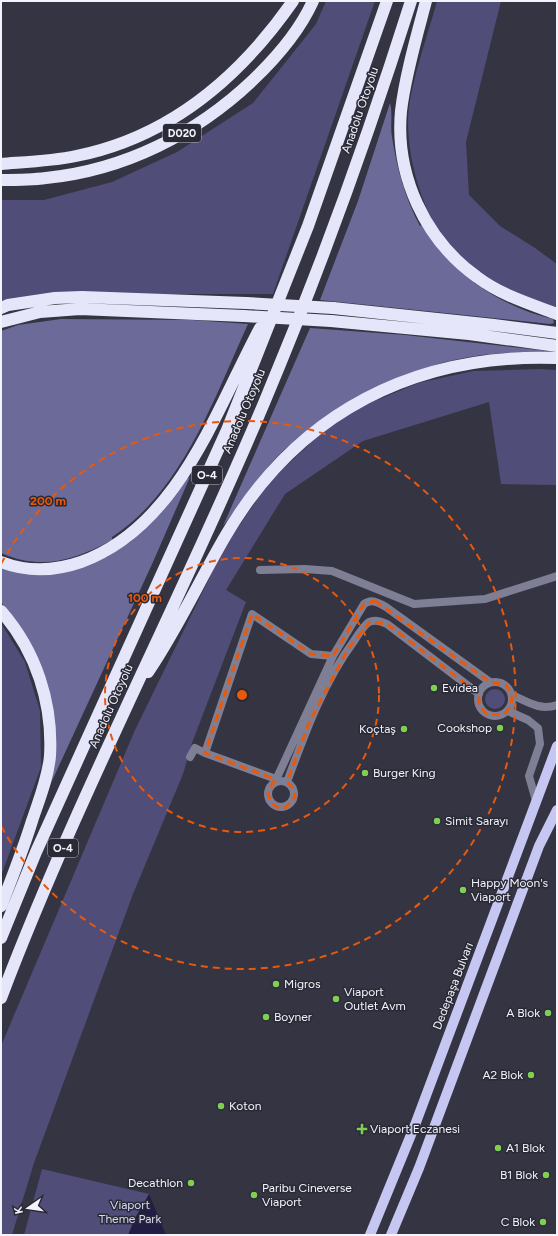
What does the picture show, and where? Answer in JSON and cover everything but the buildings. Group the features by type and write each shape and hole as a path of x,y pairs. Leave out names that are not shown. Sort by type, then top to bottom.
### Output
{"highway":[{"name":"D020","path":"1,164 77,156 134,138 163,124 198,102 228,79 270,34 293,1"},
{"name":"D020","path":"1,180 46,178 77,174 146,153 180,134 205,119 233,99 267,66 290,38 313,1"},
{"name":"Anadolu Otoyolu","path":"1,938 36,852 227,430 308,226 349,114 387,1"},
{"name":"Anadolu Otoyolu","path":"1,998 62,852 129,699 199,549 264,402 330,239 411,1"},
{"path":"426,1 415,42 401,110 401,143 408,180 414,197 425,220 439,240 468,270 478,278 510,296 557,314"},
{"path":"1,562 25,569 41,569 72,565 105,552 125,540 156,511 190,462 286,282"},
{"path":"1,308 8,305 55,298 128,298 246,303 333,308 494,324 557,333"},
{"path":"1,322 40,312 80,309 244,316 331,321 469,334 557,346"},
{"path":"129,699 168,643 226,535 253,494 288,455 310,435 333,418 360,402 399,383 422,375 469,363 492,360 557,358"},
{"path":"1,611 11,622 28,650 39,674 47,702 50,733 50,758 41,796 24,847 1,906"}],"main road":[{"name":"Dedepaşa Bulvarı","path":"370,1235 415,1125 557,746"},
{"path":"552,758 557,768"},
{"path":"391,1235 419,1168 538,850 557,810"}],"street":[{"path":"260,570 305,569 332,571 414,604 485,599 557,576"},
{"path":"190,757 195,748 275,781 287,782 294,789 294,798 289,806 280,808 272,804 268,797 269,789 275,781 333,656 364,604 368,601 378,602 490,682 506,685 512,695 513,700 508,711 498,716 487,714 479,706 479,694 481,689 490,682"},
{"path":"287,782 309,723 328,683 348,649 364,627 381,613 378,602"},
{"path":"360,611 363,618 387,624 479,694"},
{"path":"205,752 252,614 311,654 333,656"},
{"path":"512,695 534,706 544,708 557,705"},
{"path":"508,711 528,720 538,728 540,744 529,776 536,801"}],"highlighted area":[{"path":"375,601 490,682 506,685 512,695 511,706 504,715 487,714 479,706 479,694 387,624 370,622 348,649 309,723 287,782 294,789 295,798 285,808 276,807 270,801 268,793 275,779 205,753 252,614 311,654 333,656 364,604"}],"green space":[{"path":"326,1 375,1 273,294 63,294 1,304 1,200 44,200 112,182 177,152 253,103 316,24"},
{"path":"437,1 501,1 466,142 469,195 500,226 557,264 557,308 504,288 484,277 475,270 447,243 437,229 421,194 411,156 408,117 415,75"},
{"path":"539,369 557,370 557,485 501,484 489,402 363,441 285,494 226,590 246,602 192,743 183,774 133,894 34,1163 12,1235 1,1235 1,1046 135,730 225,546 270,481 318,436 358,408 418,383 473,371"},
{"path":"1,623 25,662 40,711 41,767 1,876"},
{"path":"495,689 502,692 505,699 502,706 495,709 488,706 485,699 488,692"},
{"path":"42,1169 149,1194 162,1235 24,1235"}],"shaded area":[{"path":"390,103 391,128 396,160 410,205 420,226 422,225 446,258 478,285 514,306 553,319 554,323 550,324 320,300 358,201"},
{"path":"61,319 192,320 248,324 194,441 177,469 158,495 137,518 112,537 112,540 84,553 58,561 30,561 1,553 1,331 18,325"},
{"path":"310,328 405,335 557,352 518,352 467,357 431,366 364,394 322,420 284,450 260,477 223,526"},
{"path":"190,477 153,562 45,796 55,750 26,636 1,602 1,567 84,567 107,557 130,542 155,519 185,480"},
{"name":"Viaport Theme Park","path":"149,1194 166,1235 128,1235 135,1218"}],"place":[{"name":"Evidea","path":"434,688"},
{"name":"Cookshop","path":"500,728"},
{"name":"Koçtaş","path":"404,729"},
{"name":"Burger King","path":"365,773"},
{"name":"Simit Sarayı","path":"437,821"},
{"name":"Happy Moon's Viaport","path":"463,890"},
{"name":"Migros","path":"276,984"},
{"name":"Viaport Outlet Avm","path":"336,999"},
{"name":"A Blok","path":"548,1013"},
{"name":"Boyner","path":"266,1017"},
{"name":"A2 Blok","path":"531,1075"},
{"name":"Koton","path":"221,1106"},
{"name":"Viaport Eczanesi","path":"362,1129"},
{"name":"A1 Blok","path":"498,1148"},
{"name":"B1 Blok","path":"546,1175"},
{"name":"Decathlon","path":"191,1183"},
{"name":"Paribu Cineverse Viaport","path":"254,1195"},
{"name":"C Blok","path":"543,1222"}]}
